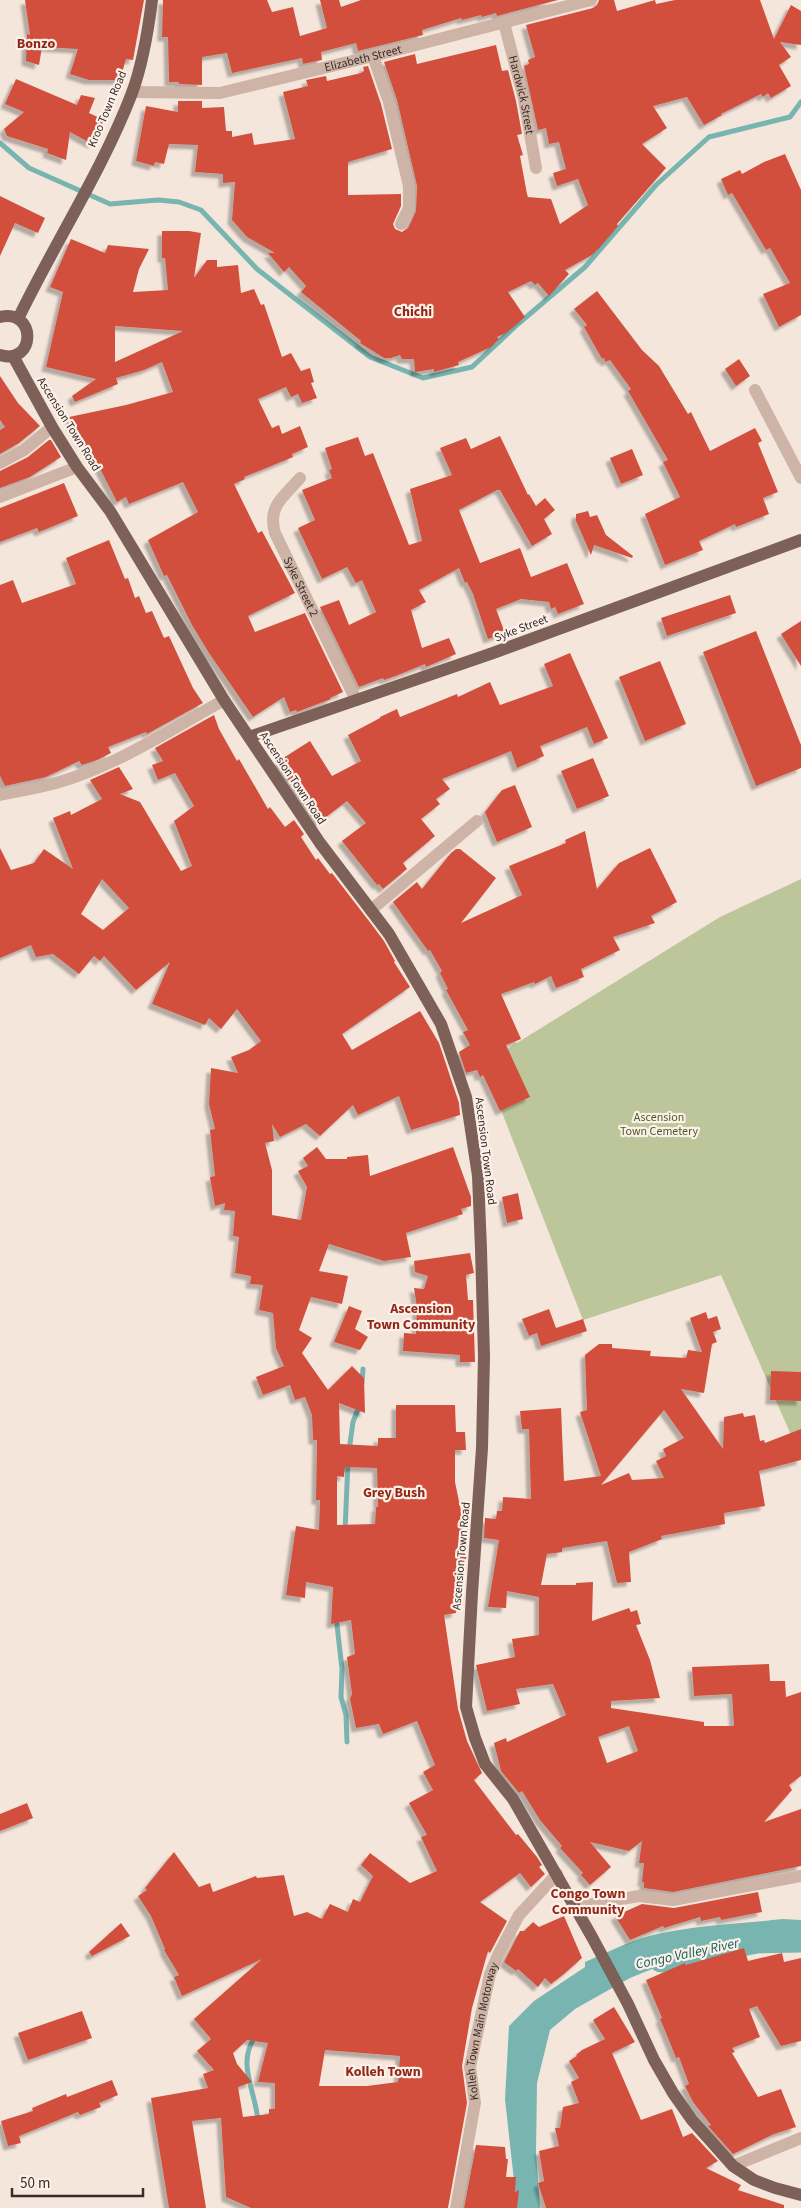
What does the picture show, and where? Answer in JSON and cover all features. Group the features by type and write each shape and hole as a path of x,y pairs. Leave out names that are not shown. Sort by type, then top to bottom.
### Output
{"main road":[{"name":"Kroo Town Road","path":"18,319 110,142 132,92 146,42 152,0"},
{"path":"0,317 12,316 18,319 23,323 28,336 24,349 6,356"},
{"name":"Ascension Town Road","path":"6,356 77,467 110,510 224,700 320,843 388,934 441,1024 466,1097 478,1176 484,1356 480,1505 472,1593 466,1707 475,1738 485,1764 513,1799 557,1874 628,2004 654,2060 673,2093 692,2120 733,2166 754,2180 801,2195"},
{"name":"Syke Street","path":"249,737 493,654 801,540"}],"street":[{"name":"Elizabeth Street","path":"132,92 220,93 592,0"},
{"name":"Hardwick Street","path":"504,23 524,99 536,168"},
{"path":"373,56 389,102 409,186 409,208 400,224"},
{"path":"755,390 801,478"},
{"path":"0,464 24,450 52,427"},
{"path":"0,498 77,467"},
{"name":"Syke Street 2","path":"300,478 273,509 271,522 356,700"},
{"path":"0,795 56,783 93,770 148,743 224,700"},
{"path":"370,910 477,821"},
{"name":"Kolleh Town Main Motorway","path":"456,2208 475,2103 470,2067 490,1974 519,1915 557,1874"},
{"path":"574,1907 639,1896 673,1900 801,1876"},
{"path":"733,2166 801,2138"}],"green space":[{"name":"Ascension Town Cemetery","path":"801,879 801,1452 798,1451 721,1275 583,1320 483,1064 720,917"}],"water":[{"path":"783,1919 801,1920 801,1938 711,1945 630,1978 575,2009 550,2030 537,2083 536,2153 540,2208 517,2208 505,2099 509,2026 534,2001 585,1967 585,1962 633,1941 682,1929"}],"building":[{"path":"25,0 144,0 133,60 126,59 120,80 89,80 70,74 78,49 42,47 39,65 26,61 27,34 30,35"},
{"path":"163,0 267,0 272,12 293,7 300,36 327,28 320,0 339,0 341,7 361,0 558,0 497,16 496,13 462,20 461,18 422,30 423,35 358,51 356,43 321,52 322,60 303,64 302,58 232,73 227,53 202,57 202,85 169,82 168,37 162,37"},
{"path":"599,0 614,0 617,11 655,0 656,4 675,0 760,0 774,39 791,5 801,11 801,45 780,42 791,57 779,65 791,86 771,98 768,93 763,97 761,94 721,114 704,125 687,97 653,106 667,128 642,144 666,168 617,224 618,226 600,247 592,255 565,270 569,274 549,296 538,283 535,285 531,281 508,292 525,317 506,333 497,337 499,339 491,347 458,362 459,365 434,372 434,369 415,372 414,359 402,359 400,355 384,358 360,343 361,341 301,292 306,286 289,267 284,272 268,253 275,253 247,237 232,220 235,182 223,183 223,174 195,172 198,145 169,144 164,164 155,162 154,166 136,161 146,106 178,112 178,101 202,101 202,108 224,107 226,131 232,131 232,137 252,133 254,145 295,139 283,92 308,86 306,80 326,76 327,81 361,73 364,71 363,67 368,66 381,104 392,149 348,162 348,195 401,194 401,206 393,224 395,229 402,232 408,228 416,211 417,186 397,100 384,62 415,54 417,64 496,45 502,71 508,70 516,101 522,134 517,135 523,155 520,156 528,197 551,199 560,224 588,205 578,179 557,186 553,173 566,169 559,142 549,144 546,128 538,130 524,66 529,64 528,60 535,57 526,25 593,8"},
{"path":"16,79 77,105 81,95 95,98 89,113 104,120 92,144 70,132 66,160 47,153 48,149 7,136 4,129 24,112 5,104"},
{"path":"785,154 801,190 801,315 779,327 763,294 790,283 770,248 766,250 732,193 728,195 721,179 740,170 742,174 764,162"},
{"path":"0,196 45,218 38,233 15,223 0,256"},
{"path":"162,231 201,233 194,278 207,260 217,260 217,267 238,265 241,293 254,289 261,305 264,304 282,357 291,353 301,371 310,368 314,382 311,383 317,398 302,403 298,394 291,397 286,387 258,399 272,428 279,425 282,434 300,426 308,447 292,454 293,457 244,477 245,479 234,484 258,533 262,531 295,593 248,616 255,632 305,613 343,692 331,699 297,712 296,710 290,712 284,697 253,717 192,625 167,575 164,576 148,540 198,512 183,482 129,504 126,497 117,502 90,449 87,450 82,444 69,417 126,405 173,392 162,362 144,370 116,378 118,384 75,402 72,396 96,379 46,367 63,292 50,287 71,239 105,253 108,245 149,249 139,269 133,292 168,290 165,258 162,258","holes":["115,326 183,331 115,362"]},
{"path":"597,291 642,350 659,366 688,414 691,412 710,451 755,428 762,441 758,443 778,492 763,498 769,514 736,527 735,524 699,541 703,550 665,565 645,514 680,497 663,462 668,460 628,391 631,389 610,360 605,362 604,358 602,359 584,327 587,325 574,309"},
{"path":"739,359 750,376 736,386 725,369"},
{"path":"0,376 18,403 40,426 19,443 0,454 0,430 5,427 0,420"},
{"path":"500,436 528,495 536,506 545,498 555,510 544,519 552,534 532,546 500,490 497,490 459,510 480,563 520,548 531,577 567,563 584,604 558,614 555,607 551,609 549,602 521,599 496,609 505,633 488,639 473,594 467,582 465,583 459,568 419,590 426,602 411,610 422,648 449,638 456,654 426,667 425,664 384,680 383,678 359,687 320,607 339,600 349,625 376,612 362,580 356,583 347,567 322,579 298,528 315,520 302,490 332,478 329,470 332,469 325,448 358,437 365,456 373,453 409,545 422,541 410,489 452,475 440,448 466,438 471,449"},
{"path":"51,440 61,457 30,477 0,488 0,471 28,457"},
{"path":"632,449 643,475 621,484 610,458"},
{"path":"64,483 78,516 39,532 37,528 0,542 0,508"},
{"path":"588,511 590,517 597,515 606,535 633,556 632,558 594,545 591,555 576,521 576,514"},
{"path":"109,540 125,579 128,578 135,598 139,596 146,613 152,611 164,638 169,636 193,688 203,703 147,734 146,732 108,747 111,753 97,760 82,765 79,761 46,777 5,786 0,776 0,585 13,580 22,603 76,584 66,558"},
{"path":"730,595 736,613 667,636 661,618"},
{"path":"801,621 801,666 781,634"},
{"path":"756,631 801,745 801,768 756,786 703,652"},
{"path":"570,653 608,738 594,744 587,727 540,746 544,756 517,768 511,751 442,779 450,789 436,799 440,804 421,819 435,836 403,863 407,869 383,889 379,884 377,885 342,841 366,823 347,801 317,824 277,762 310,741 332,776 361,761 348,735 380,717 397,709 400,717 457,694 458,697 490,682 500,705 553,686 544,664"},
{"path":"660,661 686,724 645,741 619,677"},
{"path":"214,715 219,729 237,761 239,759 268,809 270,807 285,827 294,820 304,834 301,837 316,860 318,858 330,874 332,873 384,941 394,962 410,987 342,1034 352,1050 420,1011 439,1043 459,1103 460,1115 411,1130 399,1096 358,1115 353,1105 320,1136 306,1124 280,1137 272,1124 274,1141 265,1143 272,1170 272,1215 301,1220 307,1187 298,1171 308,1166 303,1158 317,1147 326,1159 347,1159 347,1157 368,1155 370,1176 453,1147 471,1197 471,1206 461,1209 463,1214 406,1233 411,1257 384,1261 329,1244 319,1271 348,1276 342,1304 311,1297 299,1330 312,1338 302,1353 328,1390 352,1366 364,1378 365,1413 339,1403 340,1444 378,1446 378,1438 396,1438 396,1405 455,1405 456,1432 465,1432 466,1450 455,1450 455,1482 462,1516 469,1517 465,1573 456,1572 456,1613 444,1615 458,1709 467,1741 482,1773 474,1780 516,1835 518,1834 537,1857 542,1865 539,1867 545,1874 531,1887 520,1873 480,1902 507,1921 490,1953 488,1951 472,2008 462,2066 467,2103 448,2208 251,2208 226,2197 221,2118 192,2121 206,2208 169,2208 151,2098 208,2088 203,2074 214,2070 197,2051 211,2039 194,2019 262,1959 182,1996 174,1977 179,1975 164,1950 151,1916 138,1896 147,1890 145,1888 174,1852 199,1887 210,1883 213,1892 256,1876 257,1878 284,1875 294,1916 307,1912 322,1919 330,1904 348,1912 353,1899 360,1902 373,1876 361,1865 370,1853 410,1883 437,1871 421,1837 427,1835 409,1803 433,1790 423,1772 435,1765 417,1721 383,1734 379,1724 356,1728 350,1699 352,1694 347,1657 355,1654 351,1620 331,1624 333,1587 306,1582 305,1598 286,1595 296,1526 319,1530 320,1500 316,1500 317,1440 313,1440 312,1415 305,1397 295,1400 290,1385 263,1395 256,1377 284,1366 276,1348 273,1313 259,1310 263,1285 250,1284 251,1276 235,1273 239,1237 233,1236 235,1211 224,1210 225,1203 215,1206 210,1177 215,1176 210,1130 215,1129 209,1104 211,1068 238,1073 231,1057 249,1050 261,1041 237,1009 221,1029 209,1018 205,1025 152,1004 170,962 136,990 104,956 100,961 94,956 79,974 53,954 36,957 31,945 0,958 0,848 11,870 34,863 44,849 73,869 53,818 70,811 71,815 102,799 90,780 119,767 133,789 120,794 140,802 181,871 192,866 174,821 194,806 175,773 158,780 152,765 163,761 155,748","holes":["102,879 129,908 103,930 81,914","345,1467 377,1468 378,1507 376,1507 375,1524 337,1525 337,1476 344,1477","247,2040 268,2043 258,2082 275,2083 275,2109 269,2109 269,2114 243,2117 238,2087 252,2082 237,2064 233,2053","325,2050 400,2056 398,2082 367,2086 319,2086"]},
{"path":"593,758 609,796 577,809 561,771"},
{"path":"515,785 532,827 497,842 485,812 502,790"},
{"path":"585,831 597,889 619,863 650,848 677,902 651,916 655,923 613,937 620,950 581,969 584,977 556,988 551,976 535,984 534,982 501,994 521,1039 506,1045 530,1097 500,1111 483,1075 480,1077 477,1070 466,1073 459,1052 470,1045 463,1032 468,1030 446,990 448,989 440,973 442,971 430,950 428,951 393,902 417,882 422,889 451,853 456,849 460,849 496,878 461,923 522,895 509,866 566,843 565,840"},
{"path":"518,1193 523,1219 507,1223 502,1197"},
{"path":"470,1253 474,1273 466,1275 468,1300 473,1300 475,1362 460,1362 460,1355 403,1351 404,1333 416,1334 417,1307 414,1288 424,1289 428,1276 415,1272 414,1261"},
{"path":"349,1306 362,1311 355,1329 368,1337 360,1350 334,1342"},
{"path":"549,1309 556,1328 583,1319 587,1331 541,1346 537,1333 529,1336 522,1319"},
{"path":"706,1312 708,1319 717,1316 721,1329 713,1332 717,1342 712,1344 704,1393 681,1389 723,1449 724,1417 743,1413 744,1417 755,1415 760,1441 764,1440 765,1443 801,1429 801,1460 759,1471 765,1506 724,1513 725,1524 661,1536 662,1539 629,1552 631,1582 617,1583 607,1541 562,1548 562,1552 547,1554 541,1585 576,1585 576,1583 593,1582 592,1621 629,1608 631,1612 637,1610 641,1624 636,1625 650,1660 660,1698 611,1701 611,1708 704,1722 704,1726 734,1726 732,1694 694,1696 692,1667 769,1664 770,1681 785,1681 786,1697 801,1692 801,1776 789,1785 792,1790 764,1822 801,1809 801,1866 673,1892 644,1888 644,1882 642,1882 644,1863 639,1863 642,1841 629,1851 590,1842 611,1867 590,1885 581,1875 583,1873 560,1848 562,1846 540,1820 522,1791 519,1793 501,1771 494,1743 506,1738 507,1742 566,1715 553,1684 516,1689 520,1704 487,1711 476,1665 515,1657 512,1639 539,1635 539,1597 507,1591 506,1608 488,1607 499,1540 484,1538 485,1518 496,1519 497,1511 502,1511 503,1497 531,1499 529,1429 522,1429 520,1411 561,1408 564,1481 601,1476 580,1412 587,1410 585,1355 599,1344 612,1344 612,1348 651,1351 650,1356 686,1358 688,1350 702,1352 690,1318","holes":["664,1410 684,1438 663,1449 666,1456 656,1461 664,1478 632,1480 629,1473 601,1485","629,1726 638,1751 607,1763 598,1737"]},
{"path":"771,1371 801,1372 801,1401 770,1400"},
{"path":"27,1803 33,1818 0,1831 0,1814"},
{"path":"758,1892 762,1912 721,1920 720,1917 701,1921 700,1917 664,1928 663,1926 630,1940 615,1916 642,1904 674,1908"},
{"path":"564,1916 582,1958 551,1984 545,1978 538,1987 518,1969 516,1971 504,1962 520,1931 524,1931 533,1922 539,1927"},
{"path":"121,1923 130,1936 92,1956 89,1952"},
{"path":"744,1948 748,1961 782,1953 784,1962 801,1958 801,2041 781,2046 757,2006 749,2009 760,2037 732,2048 735,2052 732,2053 758,2097 781,2089 796,2127 774,2134 733,2154 708,2126 711,2125 693,2102 685,2086 689,2084 679,2057 676,2058 646,1980 685,1963 686,1965"},
{"path":"614,2007 635,2042 612,2053 641,2120 672,2109 683,2137 692,2133 718,2161 706,2168 741,2185 738,2190 784,2205 784,2208 546,2208 538,2183 544,2181 539,2151 559,2146 555,2128 560,2128 563,2107 579,2103 571,2082 579,2078 569,2061 582,2050 605,2039 593,2020"},
{"path":"82,2011 92,2038 28,2060 18,2033"},
{"path":"112,2080 118,2095 99,2103 101,2107 80,2115 78,2112 19,2136 21,2143 8,2146 1,2121 33,2111 32,2108 66,2094 67,2097"},
{"path":"476,2145 505,2147 506,2159 508,2159 506,2177 516,2177 515,2192 519,2190 517,2208 464,2208"}],"waterway":[{"path":"0,143 29,168 110,204 158,200 179,202 201,210 257,269 370,357 423,378 472,367 518,324 585,267 656,185 709,137 790,117 801,102"},
{"path":"362,1383 363,1369"},
{"path":"349,1451 353,1422 360,1404"},
{"path":"345,1531 348,1462"},
{"path":"336,1616 342,1669 341,1697 346,1715 347,1742"},
{"name":"Congo Valley River","path":"662,1957 756,1938 801,1937"},
{"path":"256,2036 247,2056 247,2067 258,2122"}],"district":[{"name":"Bonzo","path":"36,43"},
{"name":"Chichi","path":"413,311"},
{"name":"Ascension Town Community","path":"421,1316"},
{"name":"Grey Bush","path":"394,1492"},
{"name":"Congo Town Community","path":"588,1902"},
{"name":"Kolleh Town","path":"383,2071"}]}
